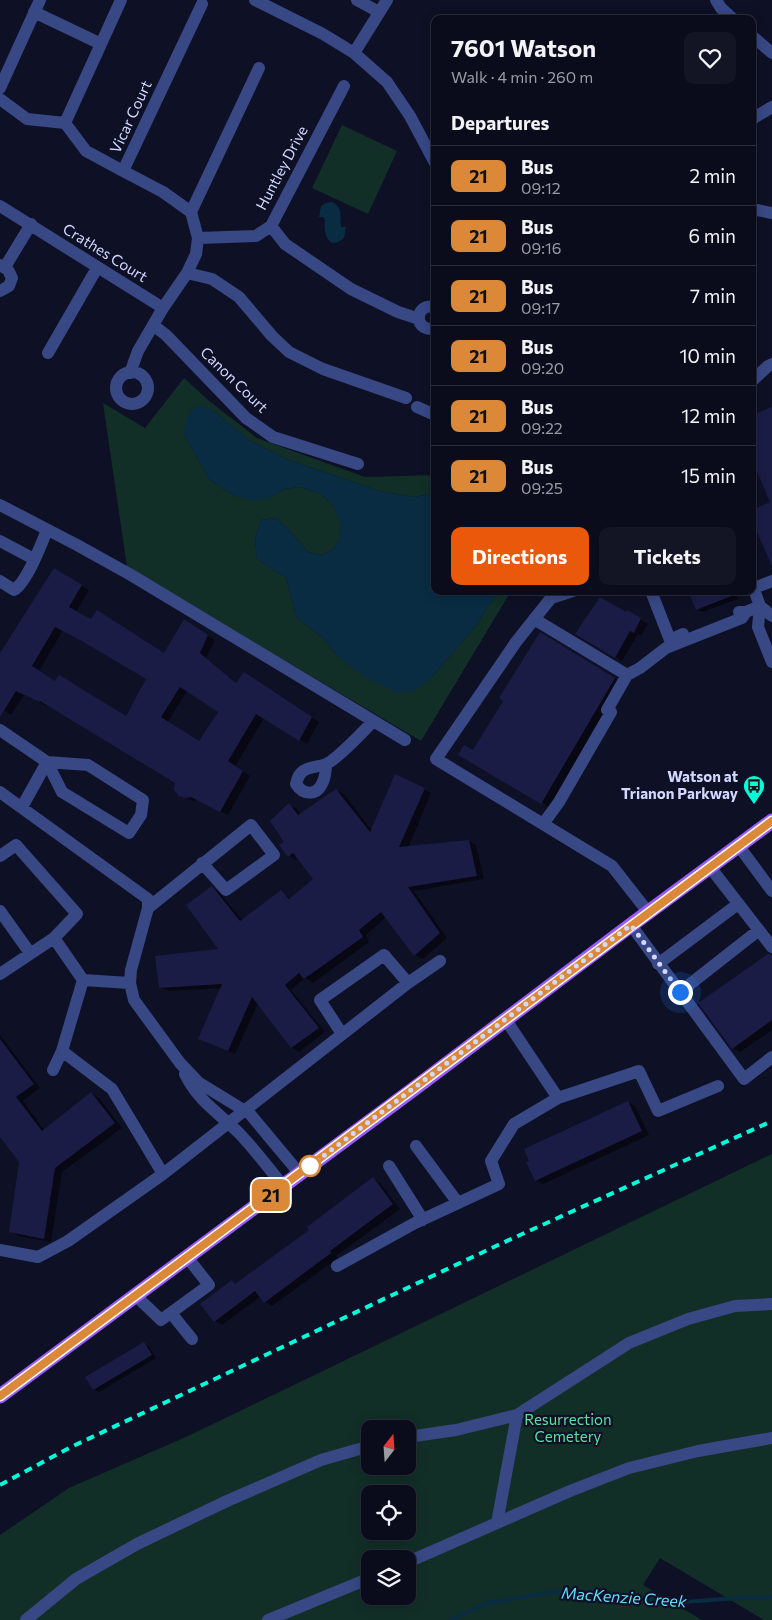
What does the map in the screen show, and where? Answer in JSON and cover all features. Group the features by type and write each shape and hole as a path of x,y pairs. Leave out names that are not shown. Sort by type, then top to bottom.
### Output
{"main road":[{"path":"0,1396 772,821"}],"street":[{"path":"65,123 121,0"},
{"path":"255,0 323,34 354,53 387,82 410,116 431,155"},
{"path":"357,0 380,12"},
{"path":"354,53 387,0"},
{"path":"716,0 729,15"},
{"name":"Vicar Court","path":"191,212 163,192 123,171 202,4"},
{"path":"0,88 37,6 101,44"},
{"path":"756,39 772,53"},
{"path":"130,373 138,351 163,308 187,273 196,254 198,238 191,212 259,68"},
{"name":"Huntley Drive","path":"198,238 256,236 270,226 344,86"},
{"path":"0,99 27,119 65,123 86,151 123,171"},
{"path":"756,117 772,107"},
{"name":"Crathes Court","path":"0,206 163,308"},
{"path":"756,209 772,213"},
{"path":"0,291 5,289 11,282 11,274 2,266 31,224"},
{"path":"270,226 285,244 351,289 398,312 419,318"},
{"path":"48,352 97,268"},
{"path":"187,273 212,279 239,297 272,336 289,352 323,368 406,398"},
{"path":"431,306 423,309 420,312 419,318 425,328 431,328"},
{"name":"Canon Court","path":"153,325 166,335 246,418 272,437 358,464"},
{"path":"756,377 772,364"},
{"path":"417,407 431,413"},
{"path":"0,505 132,575 405,740"},
{"path":"0,582 14,590 19,587 47,530"},
{"path":"0,541 34,559"},
{"path":"756,585 772,581"},
{"path":"560,595 551,598 516,642 436,759 612,866 648,912"},
{"path":"646,595 666,648"},
{"path":"653,595 670,640 740,611 746,612 760,606"},
{"path":"756,595 760,606 758,627 772,662"},
{"path":"760,606 772,616"},
{"path":"543,824 559,802 611,712 607,710 627,675 640,668 666,648 742,618 746,612"},
{"path":"534,619 627,675"},
{"path":"326,764 373,721"},
{"path":"0,730 47,762 62,792 129,833 141,815 142,800 88,765 47,762"},
{"path":"22,807 47,762"},
{"path":"0,792 148,900 148,908 131,970 130,983 134,1000 180,1062 198,1082 250,1114 300,1174"},
{"path":"148,908 202,863 251,825 274,855 226,890 202,863"},
{"path":"0,856 16,845 77,914 54,938 1,972"},
{"path":"738,846 772,891"},
{"path":"710,867 772,947"},
{"path":"658,964 738,904"},
{"path":"0,911 30,953"},
{"path":"631,925 744,1079 772,1057"},
{"path":"680,992 759,930"},
{"path":"54,938 83,980"},
{"path":"342,1034 320,1000 384,955 408,983"},
{"path":"0,1250 38,1257 68,1241 163,1174 408,983 440,961"},
{"path":"83,980 130,983"},
{"path":"53,1070 62,1051 83,980"},
{"path":"506,1020 558,1098"},
{"path":"62,1051 112,1089 163,1174"},
{"path":"180,1062 193,1089 238,1132 283,1186"},
{"path":"337,1266 423,1220 499,1184 491,1161 514,1124 558,1098 639,1071 658,1111 718,1086"},
{"path":"416,1146 458,1204"},
{"path":"389,1166 423,1220"},
{"path":"135,1296 161,1320 171,1313 209,1285 188,1257"},
{"path":"416,1437 456,1430 517,1415 629,1344 688,1318 734,1306 772,1304"},
{"path":"171,1313 192,1339"},
{"path":"497,1523 517,1415"},
{"path":"416,1558 570,1491 629,1468 698,1451 772,1438"},
{"path":"26,1620 76,1579 137,1544 227,1501 321,1460 361,1449"},
{"path":"268,1620 361,1582"}],"green space":[{"path":"342,125 397,151 368,214 312,188"},
{"path":"184,378 208,400 257,438 365,477 431,475 431,494 414,497 379,491 289,460 249,440 211,409 184,435 210,480 235,496 268,499 284,489 300,487 321,494 334,507 342,522 340,538 333,550 322,555 308,552 276,518 261,520 255,539 257,559 286,578 297,618 323,638 339,658 432,677 475,627 495,595 509,595 421,741 127,567 103,403 145,428"},
{"name":"Resurrection Cemetery","path":"772,1154 772,1620 764,1620 660,1558 643,1585 702,1620 0,1620 0,1535 69,1488 188,1436"}],"water":[{"path":"332,202 340,210 341,227 346,227 344,238 334,243 330,242 326,235 325,220 323,217 319,217 321,206"},
{"path":"197,405 211,409 249,440 289,460 379,491 414,497 431,494 431,595 495,595 475,627 432,677 415,691 397,693 366,678 339,658 323,638 297,618 286,578 257,559 255,539 261,520 276,518 308,552 322,555 333,550 340,538 341,522 334,507 321,494 300,487 284,489 268,499 255,501 235,496 210,480 184,435 187,417"}],"building":[{"path":"772,407 772,566 756,530 756,508 770,502 756,469 756,413"},
{"path":"54,568 82,585 69,607 91,619 97,610 164,653 184,619 208,635 200,653 236,683 244,672 312,717 299,741 256,714 228,761 243,771 220,812 191,797 179,796 174,790 175,783 40,701 16,691 0,717 0,653","holes":["55,627 146,679 126,716 59,675 55,681 32,666","180,687 218,712 199,741 161,717"]},
{"path":"690,595 734,595 696,610"},
{"path":"600,597 641,618 634,633 630,631 615,658 575,634"},
{"path":"540,632 615,678 541,804 458,755 464,745 473,750 503,701 499,698"},
{"path":"395,774 425,788 399,847 469,840 477,876 408,887 440,933 414,956 381,912 359,930 363,937 304,979 299,973 285,985 319,1028 291,1048 252,997 228,1051 198,1039 222,984 159,988 155,956 218,949 186,905 212,886 240,921 281,890 289,899 313,879 293,853 288,857 279,845 284,842 270,821 289,803 298,815 336,789 370,832"},
{"path":"768,954 772,955 772,1020 732,1049 698,1003"},
{"path":"0,1039 34,1084 16,1097 42,1131 91,1092 115,1123 55,1168 44,1239 9,1232 19,1162 0,1137"},
{"path":"628,1101 642,1131 535,1181 526,1162 529,1161 524,1149"},
{"path":"373,1177 393,1204 264,1303 255,1291 214,1322 200,1304 232,1280 235,1284 309,1230 307,1227"},
{"path":"144,1342 152,1355 93,1390 85,1377"}],"waterway":[{"name":"MacKenzie Creek","path":"450,1620 488,1603 552,1592 621,1594 673,1603 772,1597"}],"railway":[{"path":"0,1485 69,1448 498,1245 772,1121"}],"bus line":[{"name":"21","path":"0,1396 772,821"}],"place":[{"name":"Watson at Trianon Parkway","path":"754,805"}],"route":[{"path":"310,1166 631,925 680,992"}]}
